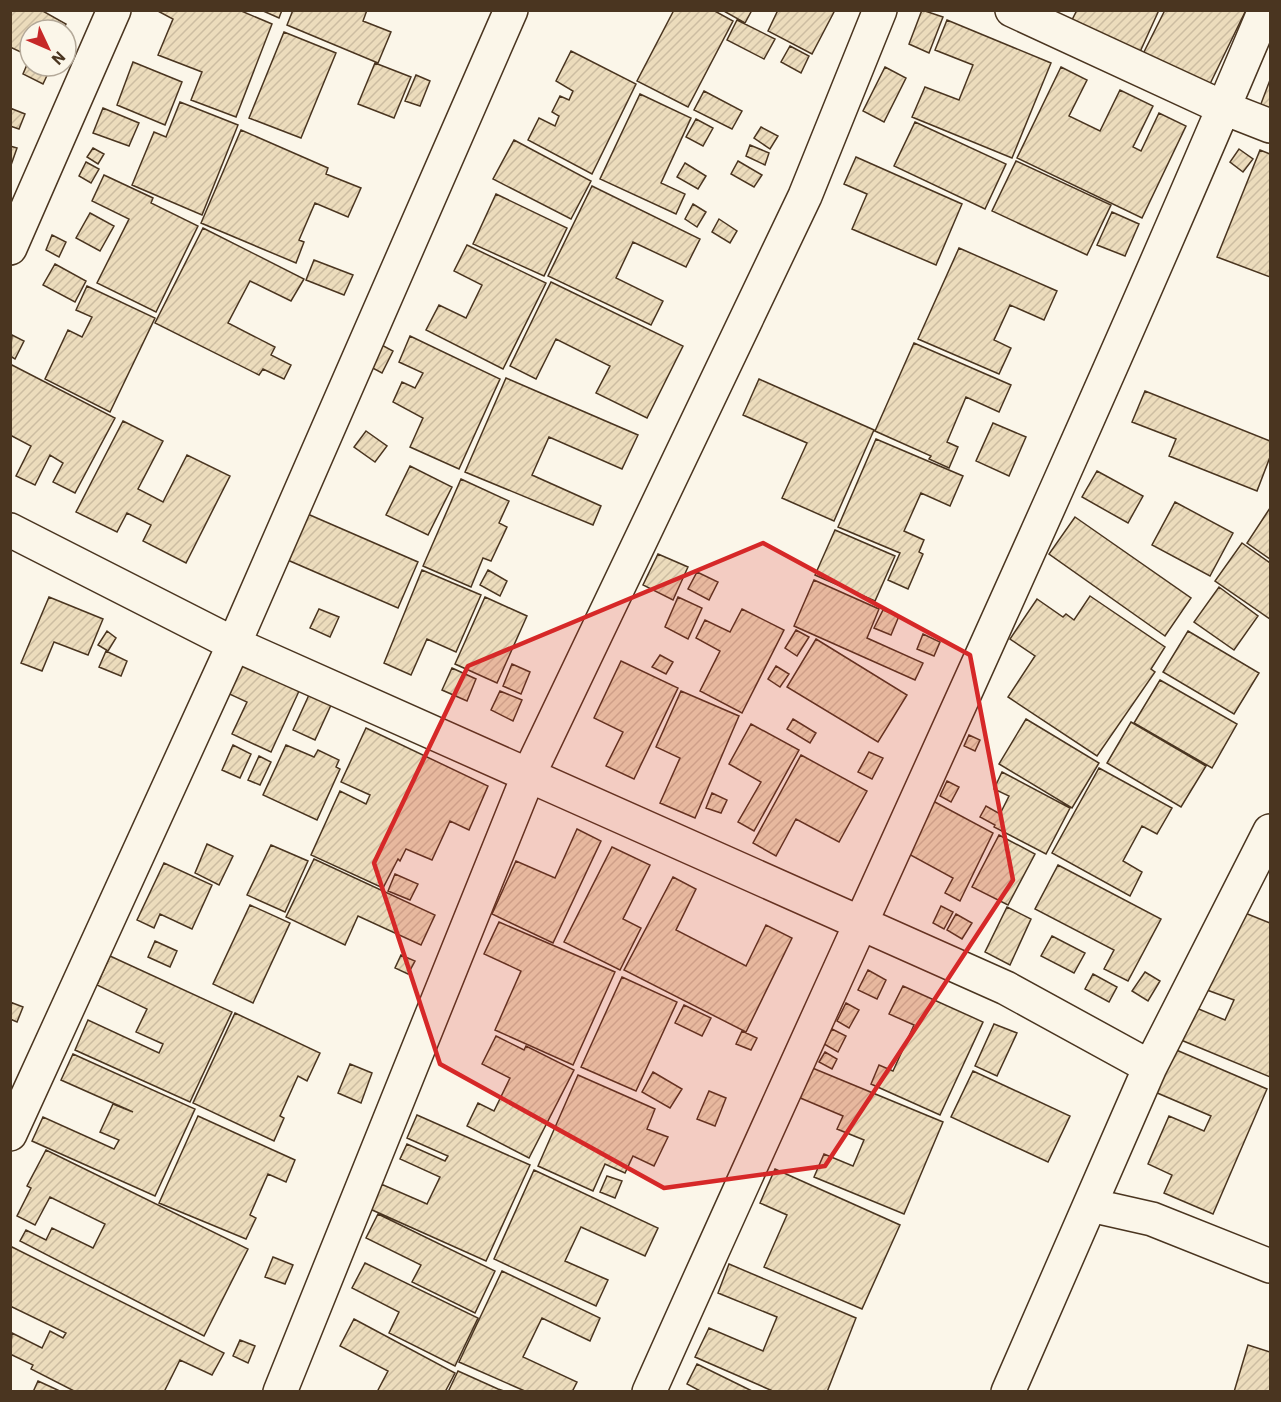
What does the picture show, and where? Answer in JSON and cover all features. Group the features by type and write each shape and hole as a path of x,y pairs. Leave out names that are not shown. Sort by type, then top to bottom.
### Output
{"street":[{"path":"10,248 114,10"},
{"path":"10,1134 234,644 511,10"},
{"path":"280,1392 529,774 805,196 880,10"},
{"path":"1012,10 1224,108 1270,126"},
{"path":"649,1392 858,923 1075,448 1265,10"},
{"path":"10,530 234,644 1006,988 1150,1067"},
{"path":"1008,1392 1150,1067 1260,881 1270,831"},
{"path":"1090,1205 1152,1219 1270,1266"}],"highlighted area":[{"path":"763,543 970,655 1013,880 825,1166 664,1188 440,1064 374,863 468,666"}],"building":[{"path":"10,10 41,10 55,18 18,18 18,51 10,47"},
{"path":"156,10 239,10 272,24 236,117 191,100 202,72 158,55 173,19"},
{"path":"261,10 282,10 279,18"},
{"path":"293,10 367,10 363,21 391,32 378,63 287,25"},
{"path":"674,10 713,10 733,21 688,107 637,81"},
{"path":"722,10 752,10 745,23"},
{"path":"778,10 835,10 812,54 768,31"},
{"path":"922,10 943,17 929,53 909,44"},
{"path":"1077,10 1159,10 1139,54 1071,22"},
{"path":"1165,10 1246,10 1207,90 1141,58"},
{"path":"737,20 775,39 764,59 727,40"},
{"path":"947,20 1051,63 1012,158 912,117 925,87 959,100 973,65 935,50"},
{"path":"284,32 336,53 301,138 249,118"},
{"path":"790,46 809,56 801,73 781,62"},
{"path":"571,51 636,84 592,174 528,140 539,118 555,126 559,116 552,112 560,96 569,100 573,91 556,81"},
{"path":"133,62 182,82 165,125 117,105"},
{"path":"375,63 411,77 394,118 358,104"},
{"path":"885,67 906,78 884,122 863,111"},
{"path":"1061,67 1087,80 1069,116 1100,131 1120,90 1153,106 1133,147 1141,151 1159,113 1186,126 1142,218 1017,158"},
{"path":"416,75 430,81 420,106 405,101"},
{"path":"31,78 46,78 43,84"},
{"path":"1270,80 1270,114 1259,109"},
{"path":"704,91 742,111 732,129 694,110"},
{"path":"640,94 691,118 661,183 685,194 676,214 600,179"},
{"path":"180,102 238,125 202,215 132,185 154,132 166,137"},
{"path":"10,108 25,114 19,129 10,126"},
{"path":"103,108 139,123 129,146 93,133"},
{"path":"696,119 713,128 703,146 686,137"},
{"path":"915,122 1006,164 985,209 894,166"},
{"path":"761,127 778,136 770,149 754,138"},
{"path":"241,130 328,168 326,174 361,188 348,217 315,203 299,240 304,242 296,263 201,223"},
{"path":"514,140 591,181 571,219 493,179"},
{"path":"750,145 769,153 765,165 746,156"},
{"path":"10,146 17,148 10,168"},
{"path":"93,148 104,154 98,164 87,157"},
{"path":"1239,149 1253,159 1243,172 1230,162"},
{"path":"1260,150 1270,154 1270,277 1217,257"},
{"path":"856,157 962,204 936,265 852,229 867,194 844,184"},
{"path":"738,161 762,175 754,187 731,174"},
{"path":"1016,161 1111,205 1087,255 992,211"},
{"path":"86,162 99,169 91,183 79,176"},
{"path":"685,163 706,176 698,189 677,177"},
{"path":"104,175 153,198 151,203 198,226 156,312 97,283 129,219 92,201"},
{"path":"592,186 700,239 686,267 633,242 616,278 663,301 651,325 548,276"},
{"path":"496,194 567,228 544,276 473,244"},
{"path":"693,204 706,212 697,227 685,219"},
{"path":"1112,212 1139,224 1125,256 1097,245"},
{"path":"90,213 114,226 100,251 76,238"},
{"path":"719,219 737,231 730,243 712,232"},
{"path":"203,228 304,279 291,301 250,281 228,323 275,347 271,355 291,365 284,379 263,369 259,375 155,323"},
{"path":"52,235 66,242 59,257 46,250"},
{"path":"467,245 546,283 503,369 426,330 439,305 466,318 482,285 454,271"},
{"path":"959,248 1057,291 1044,320 1010,305 994,340 1011,348 999,374 918,339"},
{"path":"314,260 353,275 344,295 306,280"},
{"path":"55,264 86,281 75,302 43,285"},
{"path":"551,282 683,346 647,418 596,393 610,366 556,339 536,379 510,366"},
{"path":"87,286 155,318 110,412 45,379 68,330 82,337 92,317 76,310"},
{"path":"12,335 24,341 15,359 10,356"},
{"path":"410,336 500,379 459,469 410,447 423,418 393,402 402,382 415,388 423,373 399,362"},
{"path":"376,342 393,351 382,373 365,364"},
{"path":"914,343 1011,385 999,412 966,397 947,442 958,447 949,468 929,459 931,456 875,431"},
{"path":"10,364 115,418 75,493 53,482 63,463 50,455 35,485 16,476 31,446 10,435"},
{"path":"506,378 638,435 622,469 549,437 532,475 601,506 593,525 465,472"},
{"path":"759,379 874,430 834,521 782,498 807,443 743,415"},
{"path":"1145,391 1270,441 1270,457 1257,491 1169,456 1176,439 1132,422"},
{"path":"123,421 163,441 138,489 163,502 187,455 230,476 186,563 143,541 151,525 127,513 117,532 76,512"},
{"path":"993,423 1026,437 1009,476 976,461"},
{"path":"366,431 387,446 375,462 354,447"},
{"path":"876,439 963,476 950,506 921,493 904,531 924,540 919,552 923,554 908,589 888,580 900,553 838,527"},
{"path":"410,466 452,487 428,535 386,515"},
{"path":"1097,471 1143,496 1128,523 1082,497"},
{"path":"461,479 509,501 499,523 507,527 491,561 483,558 471,587 423,566"},
{"path":"1175,502 1233,533 1210,576 1152,545"},
{"path":"1270,508 1270,559 1247,543"},
{"path":"303,512 418,562 398,608 283,558"},
{"path":"1075,517 1191,598 1165,636 1049,554"},
{"path":"835,530 895,556 875,601 815,575"},
{"path":"1242,543 1270,563 1270,619 1215,581"},
{"path":"658,554 688,567 673,600 643,585"},
{"path":"422,570 481,595 456,652 427,639 411,675 384,663"},
{"path":"488,570 507,581 500,596 480,585"},
{"path":"697,572 718,582 709,600 688,589"},
{"path":"814,580 879,609 867,638 923,663 915,680 794,626"},
{"path":"1219,587 1258,616 1234,650 1194,622"},
{"path":"1090,596 1165,647 1151,669 1155,672 1097,756 1008,697 1035,656 1010,639 1037,599 1063,617 1066,614 1074,620"},
{"path":"49,597 103,619 88,655 54,642 42,671 21,663"},
{"path":"485,597 527,616 497,683 455,664"},
{"path":"678,597 702,608 688,639 665,627"},
{"path":"319,609 339,617 330,637 310,628"},
{"path":"742,609 784,630 742,713 700,691 720,651 696,638 705,620 730,632"},
{"path":"883,610 899,616 891,635 874,628"},
{"path":"796,630 809,637 797,656 785,648"},
{"path":"107,631 116,638 108,651 98,645"},
{"path":"1188,631 1259,673 1234,714 1163,672"},
{"path":"923,634 940,642 934,656 917,649"},
{"path":"816,639 907,695 878,742 787,687"},
{"path":"106,651 127,661 121,676 99,667"},
{"path":"660,655 673,662 666,674 652,667"},
{"path":"621,661 678,688 634,779 606,766 623,732 594,718"},
{"path":"238,663 300,689 271,752 232,734 247,702 225,692"},
{"path":"512,664 530,672 521,694 503,686"},
{"path":"776,666 789,674 780,687 768,679"},
{"path":"452,668 476,679 467,701 442,690"},
{"path":"1160,680 1237,724 1212,768 1134,723"},
{"path":"500,691 522,700 513,721 491,710"},
{"path":"681,691 739,716 695,818 660,803 680,758 656,747"},
{"path":"309,695 331,705 315,740 293,730"},
{"path":"793,719 816,733 810,743 787,729"},
{"path":"1026,719 1099,763 1072,808 999,764"},
{"path":"1131,722 1206,766 1181,807 1107,763"},
{"path":"751,724 799,750 754,831 738,822 761,782 729,764"},
{"path":"366,728 488,786 469,830 450,821 432,860 406,849 400,861 398,859 383,888 311,855 340,791 366,804 370,795 341,782"},
{"path":"969,735 980,740 975,751 964,746"},
{"path":"233,745 251,754 240,778 222,770"},
{"path":"286,745 314,757 318,750 339,760 336,767 340,769 317,820 263,795"},
{"path":"869,752 883,758 872,779 858,772"},
{"path":"801,755 867,791 839,842 796,819 776,856 753,843"},
{"path":"259,756 271,762 260,785 248,780"},
{"path":"1099,768 1172,808 1157,834 1142,826 1123,861 1142,872 1130,896 1052,853"},
{"path":"1002,772 1070,808 1046,854 994,827 995,825 980,817 986,806 1000,814 1009,796 994,789"},
{"path":"947,781 959,787 951,802 940,796"},
{"path":"712,793 727,800 721,813 706,808"},
{"path":"933,801 993,833 960,901 945,893 953,878 905,852"},
{"path":"577,829 601,841 553,943 492,914 516,861 555,878"},
{"path":"999,835 1035,854 1008,905 972,887"},
{"path":"207,844 233,856 219,885 195,873"},
{"path":"271,845 308,861 285,912 247,895"},
{"path":"612,847 650,865 623,919 641,928 620,970 564,942"},
{"path":"314,859 435,915 421,945 358,916 345,945 286,917"},
{"path":"164,863 212,885 192,929 160,914 154,928 137,920"},
{"path":"1058,865 1161,919 1128,981 1104,969 1114,950 1035,909"},
{"path":"395,874 418,884 410,900 388,891"},
{"path":"673,877 696,889 676,930 746,966 766,925 792,938 746,1032 624,970"},
{"path":"250,905 290,923 253,1003 213,984"},
{"path":"941,906 953,912 944,929 933,923"},
{"path":"1007,907 1031,919 1010,965 985,952"},
{"path":"1240,911 1270,923 1270,1077 1181,1040 1194,1007 1225,1020 1234,1000 1207,990"},
{"path":"956,914 972,923 962,939 947,930"},
{"path":"499,922 615,972 573,1065 495,1030 521,971 484,954"},
{"path":"1052,936 1085,953 1074,973 1041,956"},
{"path":"155,941 177,951 170,967 148,957"},
{"path":"401,955 415,961 408,974 395,968"},
{"path":"110,956 232,1012 190,1102 75,1050 88,1020 159,1053 163,1044 136,1032 147,1009 97,985"},
{"path":"868,970 886,980 877,999 858,990"},
{"path":"1145,972 1160,981 1148,1001 1132,991"},
{"path":"1093,974 1117,987 1109,1002 1085,989"},
{"path":"622,977 677,1002 636,1091 581,1067"},
{"path":"903,986 983,1022 940,1115 871,1084 879,1065 893,1071 914,1025 889,1014"},
{"path":"10,1002 23,1007 17,1022 10,1019"},
{"path":"846,1003 859,1010 849,1028 837,1021"},
{"path":"684,1005 711,1018 702,1036 675,1023"},
{"path":"235,1013 320,1053 307,1081 298,1076 280,1116 284,1118 274,1141 193,1103"},
{"path":"994,1024 1017,1033 997,1076 975,1066"},
{"path":"832,1029 846,1036 838,1052 824,1044"},
{"path":"742,1031 757,1038 751,1050 736,1044"},
{"path":"496,1036 524,1050 526,1046 574,1070 529,1158 467,1126 478,1103 494,1111 510,1078 482,1064"},
{"path":"1174,1049 1267,1089 1213,1214 1164,1193 1172,1175 1148,1164 1169,1116 1204,1131 1211,1116 1155,1092"},
{"path":"825,1052 837,1059 832,1069 819,1062"},
{"path":"73,1054 195,1109 155,1196 32,1141 43,1117 114,1149 119,1140 100,1132 113,1104 133,1112 61,1080"},
{"path":"350,1064 372,1073 361,1103 338,1093"},
{"path":"810,1067 943,1122 904,1214 814,1177 824,1154 853,1166 864,1140 837,1129 843,1116 798,1097"},
{"path":"973,1071 1070,1116 1048,1162 951,1117"},
{"path":"653,1072 682,1089 670,1108 642,1092"},
{"path":"578,1075 655,1109 647,1129 668,1137 654,1166 633,1156 625,1173 605,1164 593,1191 538,1166"},
{"path":"709,1091 726,1098 715,1126 697,1119"},
{"path":"417,1115 530,1165 486,1261 370,1209 381,1184 427,1204 440,1177 400,1159 407,1144 445,1161 448,1156 407,1138"},
{"path":"198,1116 295,1160 286,1182 268,1174 250,1215 256,1218 246,1239 159,1203"},
{"path":"46,1150 248,1249 204,1336 20,1241 26,1230 46,1240 52,1228 93,1248 105,1224 50,1197 35,1225 17,1216 31,1188 27,1186"},
{"path":"775,1169 900,1225 862,1309 764,1267 787,1215 760,1203"},
{"path":"534,1170 658,1228 645,1256 581,1227 565,1261 608,1280 596,1306 494,1259"},
{"path":"607,1176 622,1181 615,1198 600,1192"},
{"path":"378,1214 495,1271 475,1313 412,1282 421,1265 366,1238"},
{"path":"10,1246 224,1353 212,1375 180,1360 164,1392 76,1392 31,1369 33,1365 10,1354 12,1333 42,1348 50,1331 63,1338 66,1333 10,1306"},
{"path":"273,1257 293,1265 285,1284 265,1277"},
{"path":"365,1263 478,1318 455,1366 389,1333 399,1312 352,1288"},
{"path":"729,1264 856,1318 827,1392 775,1392 695,1357 709,1328 763,1351 777,1317 718,1293"},
{"path":"502,1271 600,1318 590,1341 542,1318 523,1357 577,1382 572,1392 527,1392 459,1362"},
{"path":"354,1319 455,1373 445,1392 377,1392 388,1371 340,1346"},
{"path":"240,1340 255,1346 248,1363 233,1356"},
{"path":"1248,1345 1270,1352 1270,1392 1234,1392"},
{"path":"697,1364 754,1392 702,1392 687,1384"},
{"path":"458,1371 498,1389 507,1392 448,1392"},
{"path":"38,1381 62,1392 33,1392"}]}
